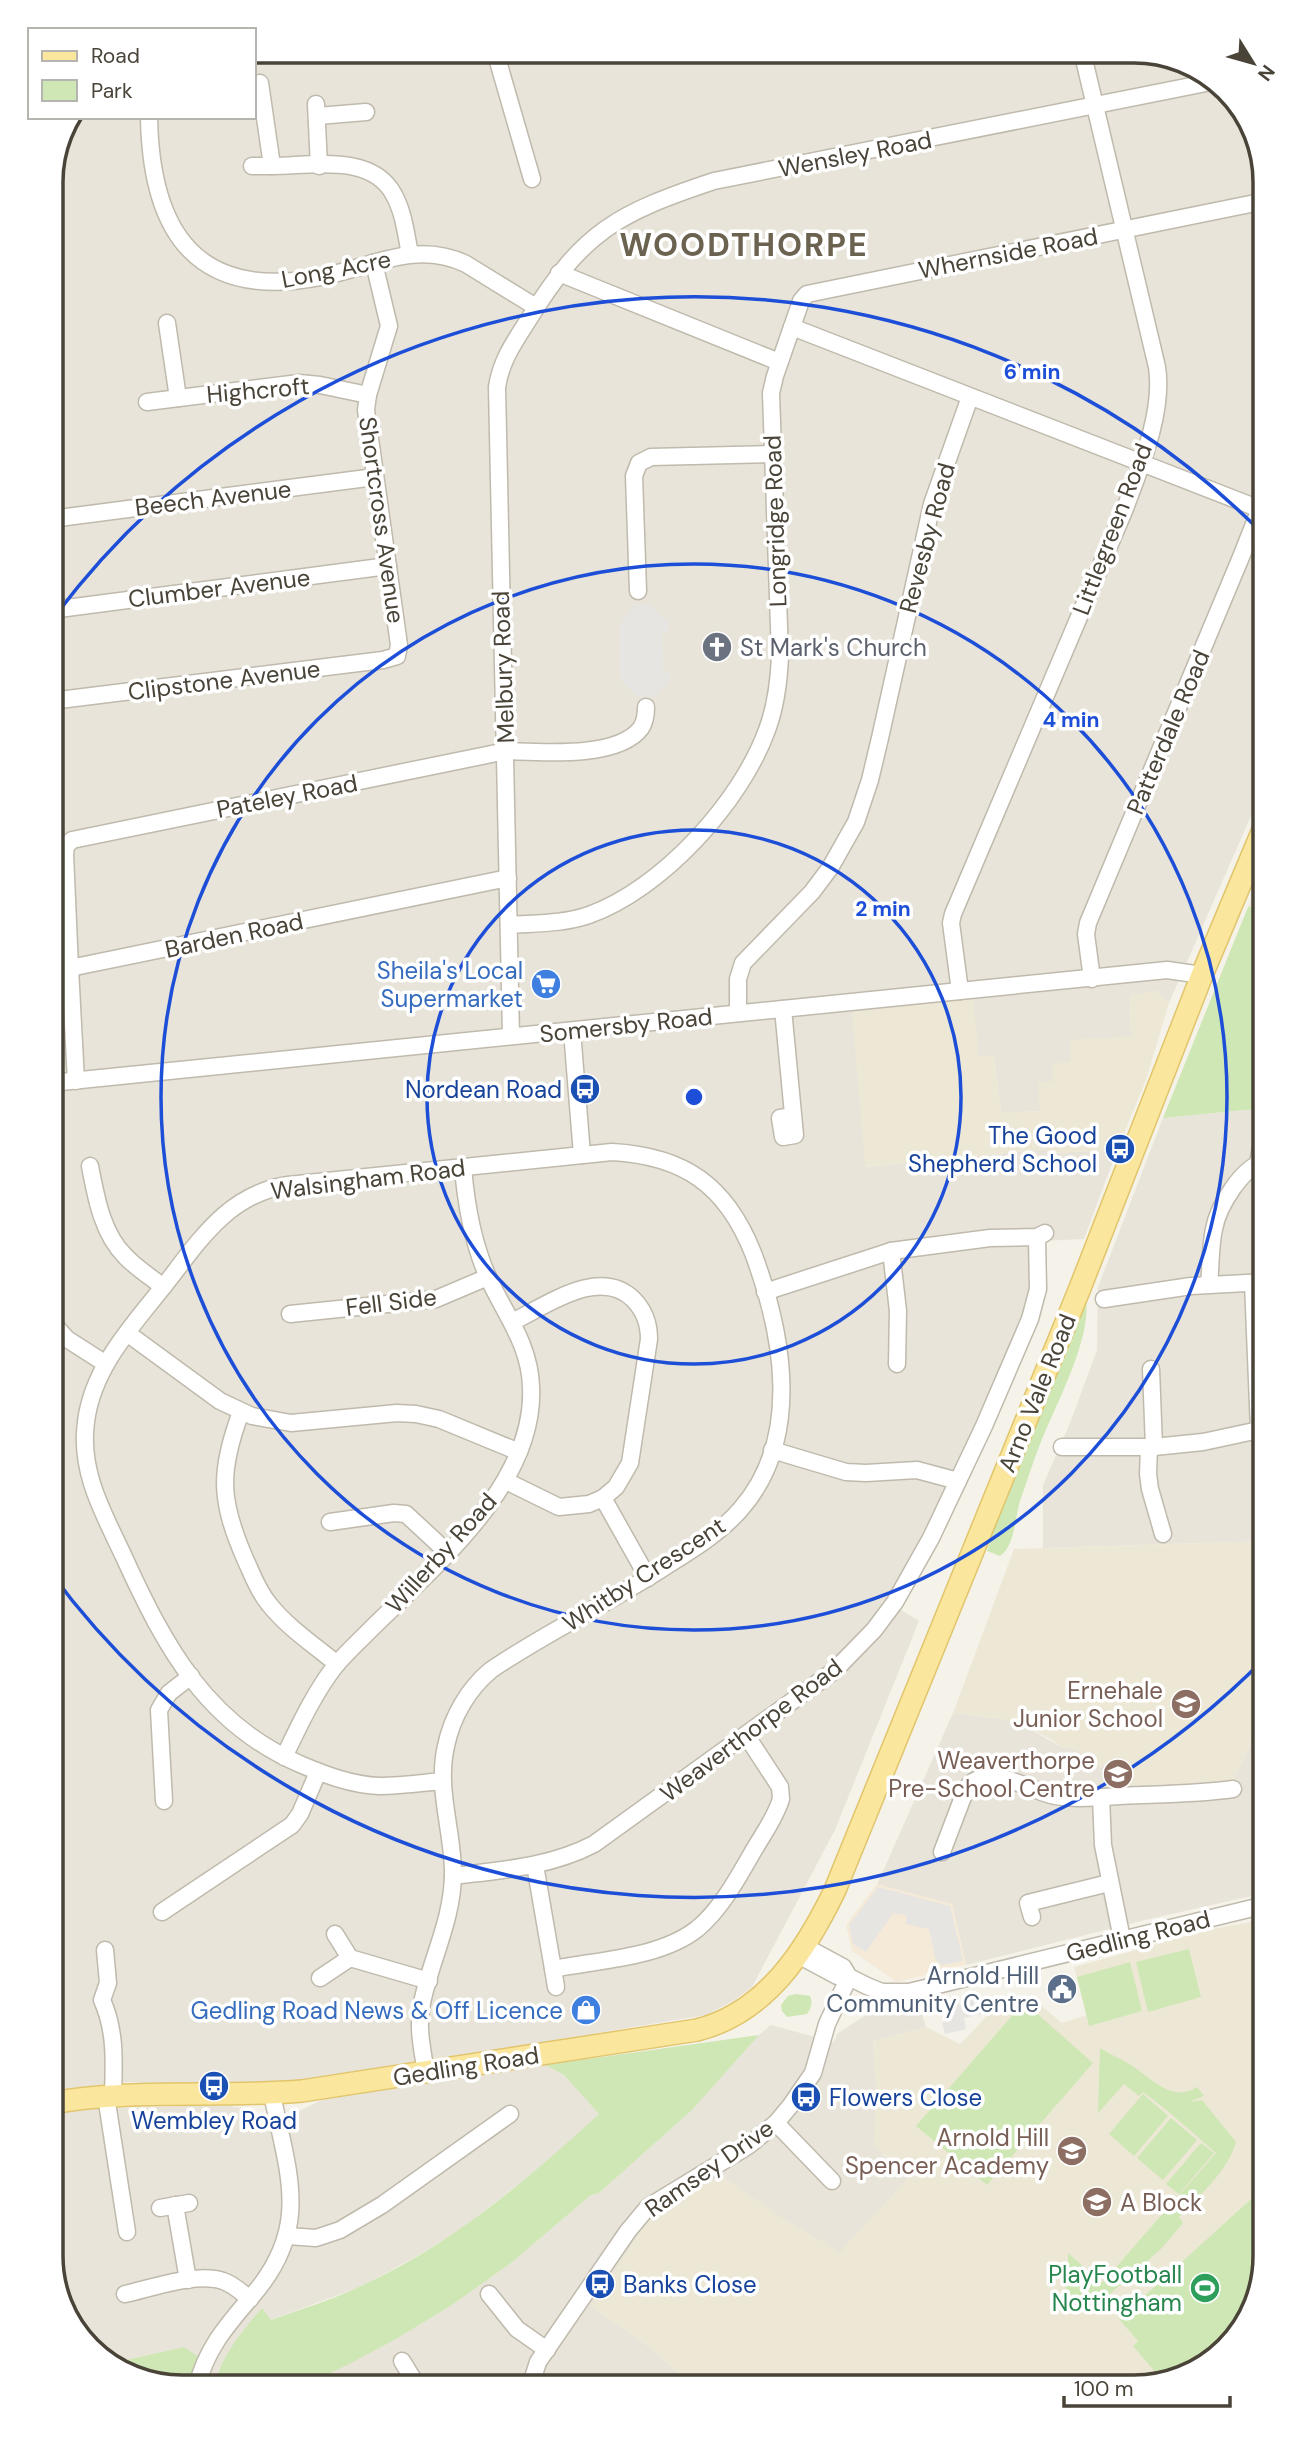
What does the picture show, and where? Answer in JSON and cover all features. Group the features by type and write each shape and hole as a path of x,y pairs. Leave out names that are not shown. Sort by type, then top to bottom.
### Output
{"main road":[{"name":"Arno Vale Road","path":"801,1951 835,1890 920,1684 1080,1288 1202,975 1253,854"},
{"name":"Gedling Road","path":"63,2101 109,2095 272,2094 697,2030 731,2018 750,2005 780,1978 801,1951"}],"street":[{"path":"498,63 532,179"},
{"name":"Littlegreen Road","path":"960,991 951,923 953,914 1124,511 1142,463 1159,386 1157,367 1085,63"},
{"path":"260,83 264,170 349,165 372,173 382,180 396,197 410,254"},
{"name":"Wensley Road","path":"536,307 559,273 582,247 612,222 670,196 714,181 1201,84"},
{"path":"319,166 317,110 366,112"},
{"name":"Long Acre","path":"149,119 152,160 163,208 181,241 210,267 231,276 274,282 323,277 410,254 429,253 455,258 536,307"},
{"name":"Whernside Road","path":"782,354 801,302 810,293 1253,203"},
{"name":"Shortcross Avenue","path":"374,263 389,327 366,410 399,645 397,656"},
{"path":"559,273 782,354"},
{"name":"Melbury Road","path":"511,1036 497,387 504,359 536,307"},
{"path":"167,323 178,398"},
{"path":"792,327 1253,506"},
{"name":"Longridge Road","path":"509,925 575,919 606,908 634,892 699,835 730,797 753,760 773,712 780,667 771,393 782,354"},
{"name":"Highcroft","path":"147,402 299,383 320,384 368,395"},
{"name":"Revesby Road","path":"738,1013 738,979 743,963 821,881 846,841 860,811 880,738 932,504 970,397"},
{"path":"638,591 634,476 639,463 650,457 772,453"},
{"name":"Beech Avenue","path":"63,517 375,477"},
{"name":"Patterdale Road","path":"1092,979 1086,934 1088,923 1253,534"},
{"name":"Clumber Avenue","path":"63,608 388,566"},
{"name":"Clipstone Avenue","path":"63,700 383,660 397,656"},
{"name":"Pateley Road","path":"70,968 65,854 69,843 76,839 506,751 576,751 609,747 628,739 640,729 645,720 646,707"},
{"name":"Barden Road","path":"70,968 508,878"},
{"path":"70,968 76,1081"},
{"name":"Somersby Road","path":"63,1082 1167,970 1202,975"},
{"path":"783,1009 793,1116"},
{"path":"572,1031 582,1155"},
{"name":"Whitby Crescent","path":"426,2072 420,2021 444,1929 453,1876 453,1853 442,1781 446,1746 467,1696 485,1675 501,1663 648,1578 693,1549 734,1517 758,1485 772,1450 780,1415 781,1373 776,1332 744,1234 727,1206 705,1182 671,1162 650,1156 612,1152 582,1155"},
{"name":"Walsingham Road","path":"442,1781 379,1786 318,1772 284,1757 233,1724 191,1676 153,1621 96,1498 88,1474 86,1419 93,1391 106,1364 127,1333 217,1220 239,1203 262,1191 288,1185 582,1155"},
{"path":"90,1166 99,1210 112,1238 124,1256 163,1287"},
{"name":"Willerby Road","path":"284,1757 320,1688 337,1664 447,1552 506,1481 530,1418 531,1385 525,1350 488,1277 474,1238 467,1208 463,1167"},
{"path":"1209,1284 1214,1229 1218,1215 1238,1180 1253,1169"},
{"name":"Weaverthorpe Road","path":"453,1876 535,1866 572,1856 594,1844 834,1671 874,1630 914,1571 996,1400 1034,1308 1038,1289 1041,1235 990,1238 891,1251 765,1292"},
{"path":"891,1251 898,1311 892,1359"},
{"name":"Fell Side","path":"290,1314 436,1299 488,1277"},
{"path":"1113,1301 1209,1284 1253,1283"},
{"path":"506,1481 559,1507 581,1506 603,1498 622,1479 630,1463 649,1331 643,1313 633,1299 620,1290 593,1285 512,1322"},
{"path":"127,1333 220,1401 261,1419 291,1423 416,1413 439,1419 519,1452"},
{"path":"63,1334 106,1364"},
{"path":"1146,1377 1152,1447 1148,1474 1151,1515 1163,1534"},
{"path":"241,1412 231,1439 224,1476 226,1508 233,1531 267,1602 304,1638 337,1664"},
{"path":"1062,1447 1152,1447 1203,1442 1253,1431"},
{"path":"772,1450 846,1472 917,1470 958,1481"},
{"path":"603,1498 648,1578"},
{"path":"330,1522 394,1513 406,1514 447,1552"},
{"path":"159,1795 159,1710 169,1693 191,1676"},
{"path":"553,1969 660,1949 689,1934 710,1917 740,1875 781,1799 780,1787 746,1735"},
{"path":"162,1912 292,1825 300,1814 318,1772"},
{"path":"942,1852 966,1789 973,1781 985,1775 1058,1797 1080,1800 1233,1789"},
{"path":"1101,1797 1103,1845 1122,1939"},
{"path":"535,1866 556,1987"},
{"path":"1032,1917 1028,1903 1109,1883"},
{"name":"Gedling Road","path":"801,1951 843,1967 849,1977 882,1992 909,1992 1253,1908"},
{"path":"335,1934 350,1958 429,1981"},
{"path":"105,1950 108,1983 102,2000 109,2017 114,2045 109,2095 127,2232"},
{"path":"320,1978 350,1958"},
{"name":"Ramsey Drive","path":"533,2375 535,2368 628,2231 648,2207 748,2146 776,2123 800,2093 813,2073 827,2024 849,1977"},
{"path":"201,2375 211,2348 274,2268 291,2221 292,2193 272,2094"},
{"path":"287,2236 316,2238 340,2230 382,2205 474,2130 510,2113"},
{"path":"776,2123 821,2177"},
{"path":"175,2205 188,2280"},
{"path":"135,2296 200,2278 223,2281 250,2299"},
{"path":"492,2305 521,2333 547,2350"}],"shaded area":[{"path":"256,63 1142,63 1180,72 1206,88 1228,110 1244,136 1251,159 1253,811 1169,1003 1156,991 1130,996 1131,1036 1071,1062 1053,1081 1040,1111 1001,1113 994,1055 979,1058 866,1167 1045,1149 1048,1153 1117,1150 1084,1239 1043,1241 1044,1268 898,1608 919,1621 835,1830 752,1987 706,2015 342,2075 278,2082 208,2085 128,2082 63,2089 63,174 72,136 81,119 256,119"},
{"path":"648,604 669,623 669,632 662,633 663,672 670,672 670,680 655,697 638,697 620,680 619,626 635,605"},
{"path":"1156,991 1169,1003 1146,1080 1117,1150 1047,1153 1045,1149 865,1167 852,1012 973,999 979,1057 994,1055 1001,1113 1040,1111 1038,1083 1053,1081 1052,1064 1071,1062 1070,1040 1131,1036 1130,995"},
{"path":"1253,1109 1253,1541 1043,1548 1043,1485 1097,1350 1098,1287 1163,1118"},
{"path":"1253,1541 1253,1740 1232,1781 1106,1787 1104,1765 1093,1767 1080,1751 1063,1748 1016,1721 953,1713 1014,1549"},
{"path":"953,1713 1016,1721 1063,1748 1080,1751 1093,1767 1104,1765 1107,1787 1232,1781 1253,1740 1253,1896 966,1965 952,1904 877,1885"},
{"path":"877,1884 952,1904 966,1965 897,1982 852,1951 846,1925"},
{"path":"878,1887 950,1906 963,1961 942,1965 936,1961 929,1929 906,1924 906,1915 893,1913 866,1952 853,1944 849,1925"},
{"name":"Arnold Hill Spencer Academy","path":"1253,1921 1253,2256 1249,2287 1233,2322 1194,2359 1157,2373 1134,2375 681,2375 648,2346 591,2306 643,2228 655,2215 672,2201 721,2176 787,2221 840,2252 910,2176 874,2146 876,2092 873,2041 926,2027 960,2044 990,2013 1039,1997 1043,2007 1062,2023 1087,2015 1074,1967 1213,1929"},
{"path":"977,1998 981,2014 964,2018 966,2029 945,2034 942,2023 946,2020 946,2008"},
{"path":"918,2001 926,2027 873,2041 883,2155 911,2176 840,2253 787,2221 591,2306 648,2346 681,2375 326,2375 396,2339 452,2305 511,2263 591,2195 599,2193 692,2110 771,2025 834,2042 837,2034 869,2013"},
{"path":"545,2065 564,2075 599,2114 548,2161 461,2229 417,2256 360,2287 270,2320 262,2308 217,2375 193,2375 199,2357 184,2347 125,2360 98,2340 79,2316 65,2279 63,2110 230,2106 258,2114 293,2114 324,2099"}],"green space":[{"path":"1248,907 1253,907 1253,1109 1163,1118"},
{"path":"1086,1301 1083,1334 1072,1371 1033,1462 1020,1501 1012,1538 1000,1556 987,1551 991,1539 987,1537"},
{"path":"1189,1949 1201,1997 1148,2012 1136,1962"},
{"path":"1130,1962 1142,2011 1089,2026 1077,1977"},
{"path":"788,1996 810,1996 810,2008 807,2014 787,2017 781,2005"},
{"path":"1024,2002 1093,2063 987,2185 916,2126"},
{"path":"759,2035 692,2110 599,2193 591,2195 511,2263 452,2305 396,2339 326,2375 218,2375 233,2344 262,2308 271,2320 339,2296 394,2270 457,2231 516,2187 599,2114 564,2075 545,2065"},
{"path":"1100,2048 1130,2064 1164,2088 1180,2092 1197,2087 1204,2096 1189,2102 1202,2100 1236,2142 1226,2164 1179,2217 1183,2223 1161,2249 1095,2307 1079,2302 1060,2281 1068,2272 1068,2253 1102,2283 1216,2153 1143,2092 1139,2096 1124,2084 1098,2113"},
{"path":"1143,2094 1168,2116 1134,2156 1109,2134"},
{"path":"1171,2118 1197,2140 1163,2180 1137,2158"},
{"path":"1201,2143 1214,2153 1179,2194 1166,2184"},
{"name":"PlayFootball Nottingham","path":"1253,2197 1253,2256 1249,2287 1233,2322 1206,2350 1180,2366 1156,2373 1133,2346 1138,2341 1119,2319"},
{"path":"184,2347 199,2357 193,2375 159,2373 125,2360"}],"place":[{"name":"St Mark's Church","path":"717,647"},
{"name":"Sheila's Local Supermarket","path":"546,984"},
{"name":"Nordean Road","path":"585,1089"},
{"name":"The Good Shepherd School","path":"1120,1149"},
{"name":"Ernehale Junior School","path":"1186,1704"},
{"name":"Weaverthorpe Pre-School Centre","path":"1118,1774"},
{"name":"Arnold Hill Community Centre","path":"1062,1989"},
{"name":"Gedling Road News & Off Licence","path":"586,2010"},
{"name":"Wembley Road","path":"214,2086"},
{"name":"Flowers Close","path":"806,2097"},
{"name":"Arnold Hill Spencer Academy","path":"1072,2151"},
{"name":"A Block","path":"1097,2202"},
{"name":"Banks Close","path":"600,2284"},
{"name":"PlayFootball Nottingham","path":"1205,2288"}],"district":[{"name":"WOODTHORPE","path":"744,245"}]}
